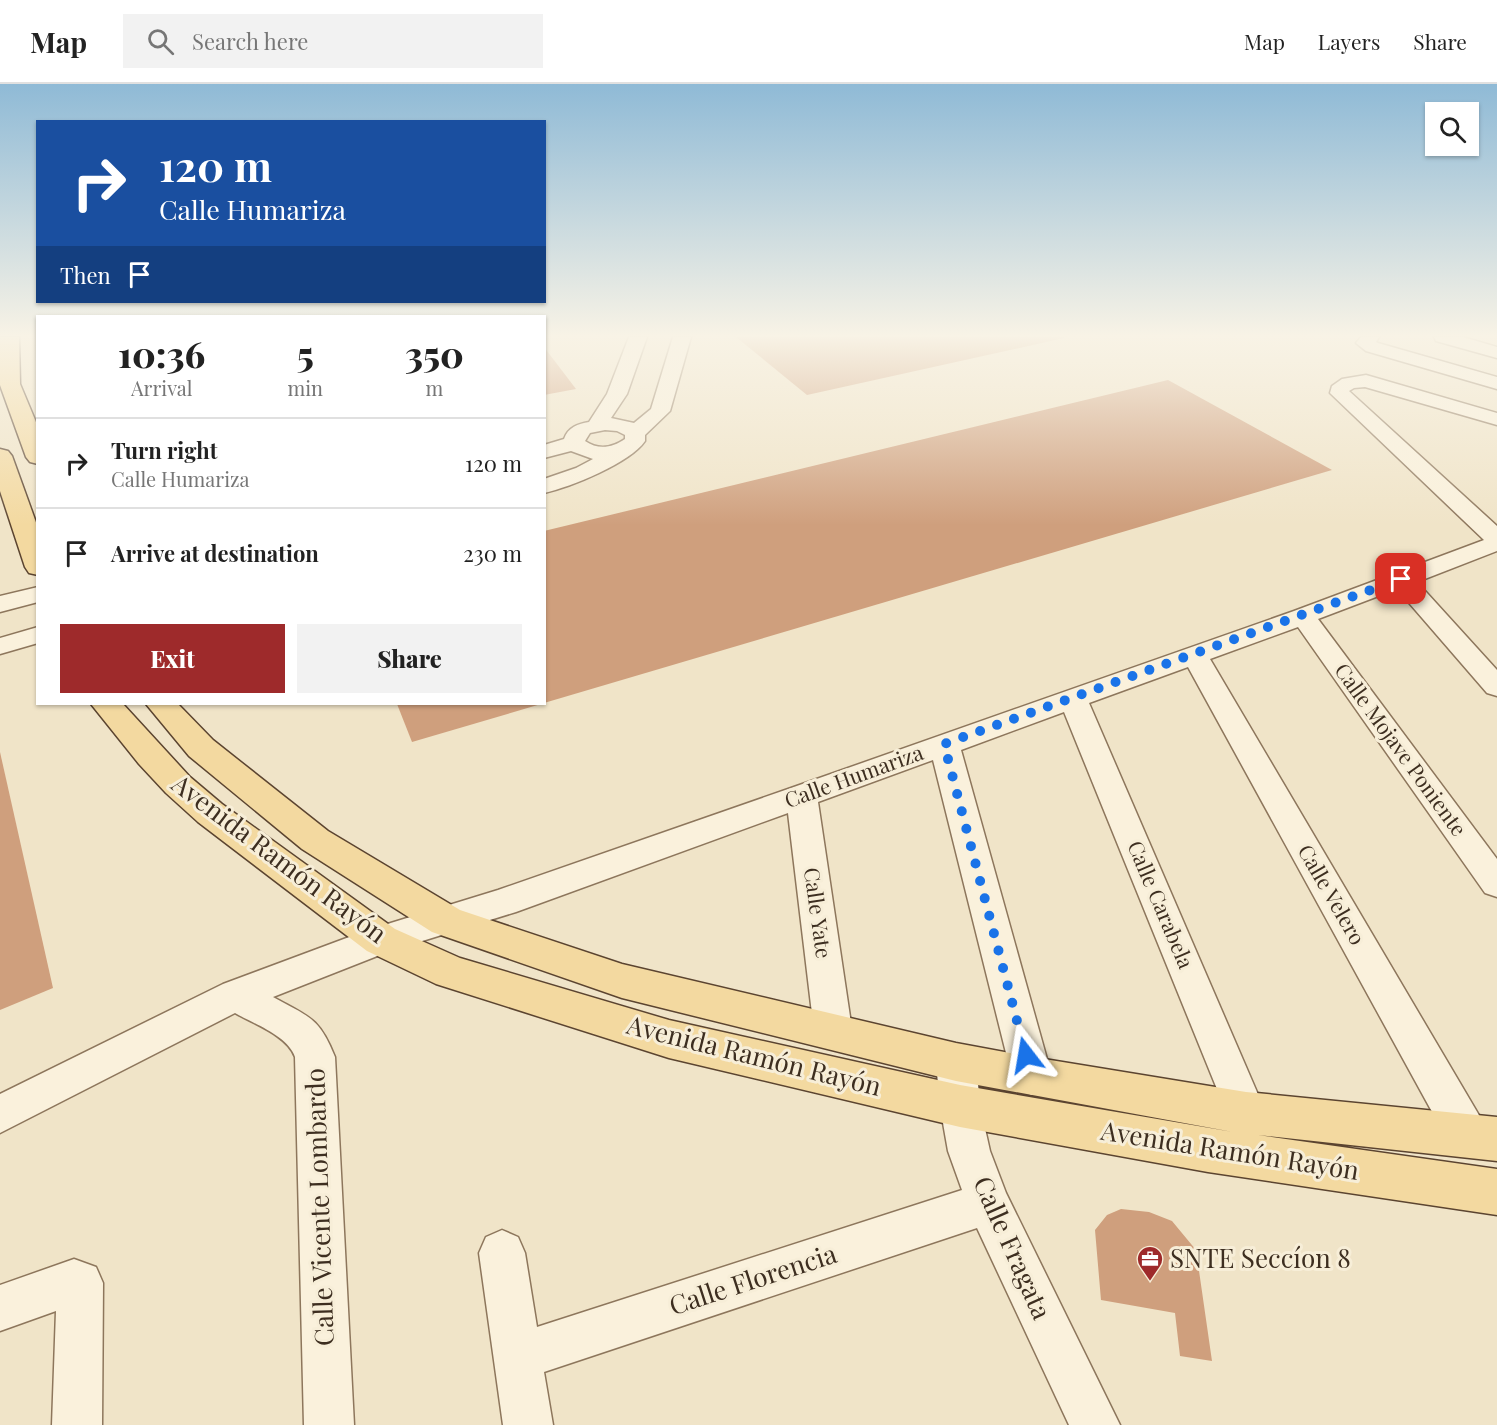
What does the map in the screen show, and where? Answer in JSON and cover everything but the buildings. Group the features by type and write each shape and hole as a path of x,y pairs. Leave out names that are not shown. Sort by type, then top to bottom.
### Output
{"main road":[{"path":"19,400 20,412 36,452"},
{"path":"0,456 36,561"},
{"name":"Avenida Ramón Rayón","path":"107,705 151,756 194,799 381,940 450,972 669,1039 960,1106 1208,1150 1497,1192"},
{"name":"Avenida Ramón Rayón","path":"162,705 201,748 315,840 446,921 622,981 833,1030 956,1062 1032,1077 1246,1113 1482,1138"}],"street":[{"path":"597,425 613,400"},
{"path":"546,486 584,473 632,444 635,441 635,433 660,411 663,400"},
{"path":"1347,400 1497,541"},
{"path":"1430,400 1456,407 1493,428"},
{"path":"574,443 578,432 597,425 621,425 635,433"},
{"path":"546,451 574,443 589,452 605,453 621,450"},
{"name":"Calle Humariza","path":"0,1114 236,995 381,940 446,921 802,796 1303,616 1497,541"},
{"path":"1401,579 1497,687"},
{"path":"0,604 36,595"},
{"name":"Calle Mojave Poniente","path":"1303,616 1497,884"},
{"path":"0,646 36,636"},
{"name":"Calle Velero","path":"1194,654 1482,1138"},
{"name":"Calle Carabela","path":"1073,698 1246,1113"},
{"path":"944,744 1032,1077"},
{"name":"Calle Yate","path":"802,796 833,1030"},
{"name":"Calle Vicente Lombardo","path":"236,995 298,1030 309,1041 315,1057 329,1425"},
{"name":"Calle Fragata","path":"956,1062 960,1106 969,1151 988,1203 1095,1425"},
{"name":"Calle Florencia","path":"518,1357 988,1203"},
{"path":"502,1252 528,1425"},
{"path":"0,1308 74,1282 80,1283 77,1425"}],"place":[{"name":"SNTE Seccíon 8","path":"1150,1282"}],"route":[{"path":"1026,1055 944,744 1401,579"}]}
